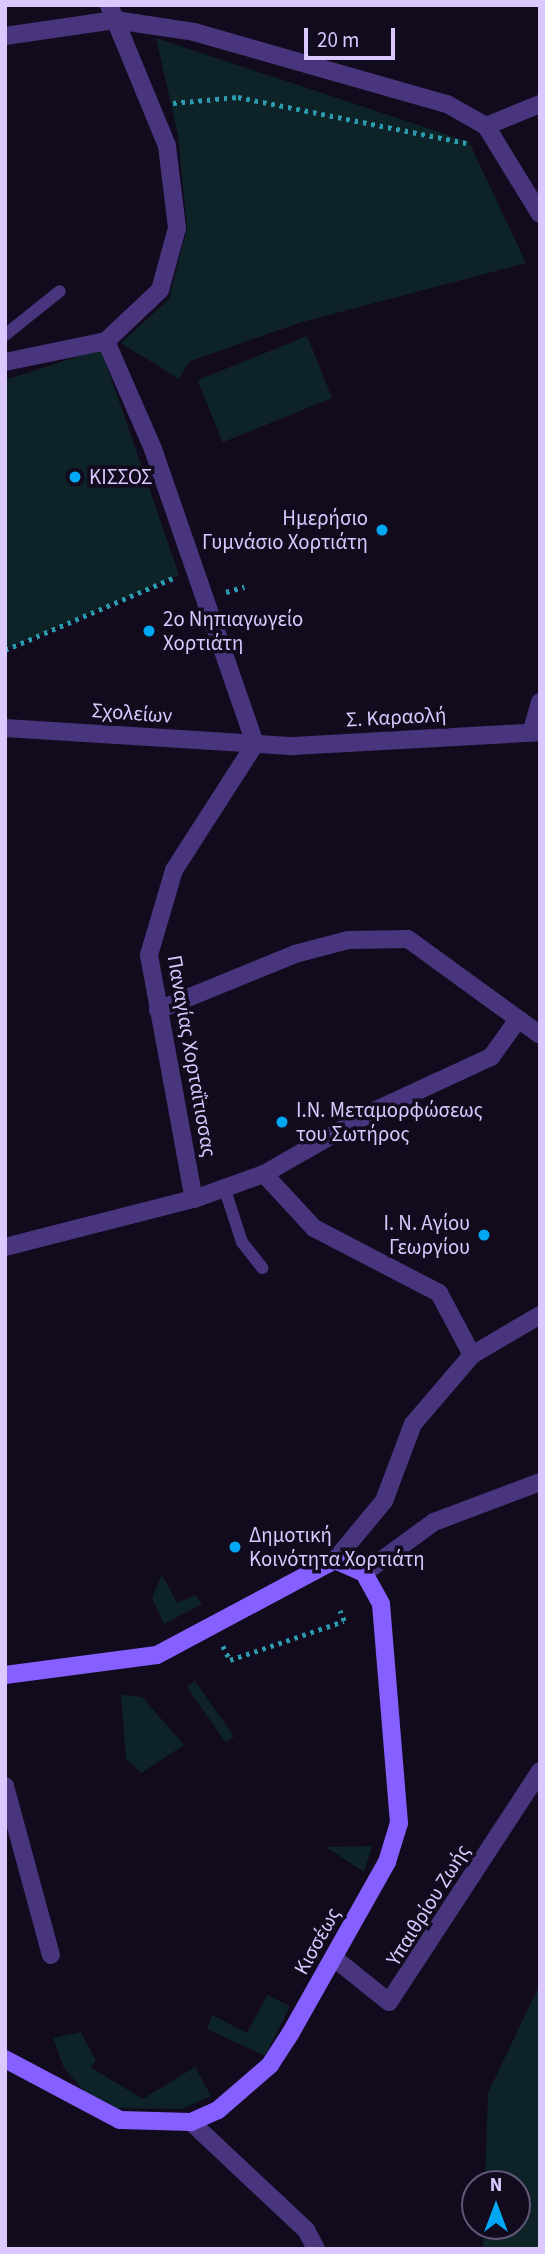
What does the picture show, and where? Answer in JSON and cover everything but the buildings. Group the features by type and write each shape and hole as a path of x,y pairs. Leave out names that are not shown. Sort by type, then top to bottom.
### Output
{"street":[{"path":"5,362 106,341 160,290 177,228 167,146 112,13"},
{"path":"5,36 112,13 194,32 447,104 486,126 540,214"},
{"path":"486,126 540,104"},
{"path":"106,341 153,449 255,744"},
{"path":"536,731 540,702"},
{"name":"Σχολείων","path":"5,728 255,744"},
{"name":"Σ. Καραολή","path":"255,744 536,731"},
{"name":"Παναγίας Χορταΐτισσας","path":"194,1199 149,955 174,870 255,744"},
{"path":"158,1010 295,954 348,940 408,939 517,1021 540,1035"},
{"path":"5,1247 194,1199 264,1174 374,1111 491,1057 517,1021"},
{"path":"264,1174 314,1228 439,1293 472,1355"},
{"path":"5,1669 5,1675 156,1655 335,1560 383,1501 413,1424 472,1355 540,1315"},
{"path":"335,1560 364,1573 433,1522 540,1482"},
{"name":"Κισσέως","path":"5,2059 120,2120 191,2122 218,2110 270,2065 387,1862 399,1823 381,1604 364,1573"},
{"name":"Υπαιθρίου Ζωής","path":"334,1958 388,2002 540,1771"},
{"path":"5,1786 51,1955"},
{"path":"191,2122 317,2247"}],"lane":[{"path":"5,335 60,291"},
{"path":"225,1190 242,1242 262,1268"}],"path":[{"path":"152,108 238,97 457,145 469,142"},
{"path":"5,650 179,575"},
{"path":"226,1653 230,1660 344,1621 340,1611"}],"green space":[{"path":"156,38 469,142 526,263 302,322 190,361 179,379 121,343 169,299 187,228 178,135"},
{"path":"307,336 332,398 223,442 198,380"},
{"name":"ΚΙΣΣΟΣ","path":"101,349 179,575 5,650 5,380"},
{"path":"162,1575 177,1603 195,1595 202,1604 164,1624 152,1598"},
{"path":"195,1681 234,1737 226,1742 187,1687"},
{"path":"121,1695 142,1697 184,1745 141,1773 126,1759"},
{"path":"372,1846 364,1872 326,1847"},
{"path":"540,1984 540,2249 483,2249 483,2240 531,2240 531,2170 485,2170 488,2093"},
{"path":"267,1995 290,2006 265,2056 207,2029 212,2015 247,2033"},
{"path":"81,2032 96,2061 90,2067 143,2099 195,2067 211,2096 182,2109 114,2108 86,2093 64,2068 53,2038"}],"place":[{"name":"ΚΙΣΣΟΣ","path":"75,477"},
{"name":"Ημερήσιο Γυμνάσιο Χορτιάτη","path":"382,530"},
{"name":"2ο Νηπιαγωγείο Χορτιάτη","path":"149,631"},
{"name":"I.N. Μεταμορφώσεως του Σωτήρος","path":"282,1122"},
{"name":"Ι. Ν. Αγίου Γεωργίου","path":"484,1235"},
{"name":"Δημοτική Κοινότητα Χορτιάτη","path":"235,1547"}]}
